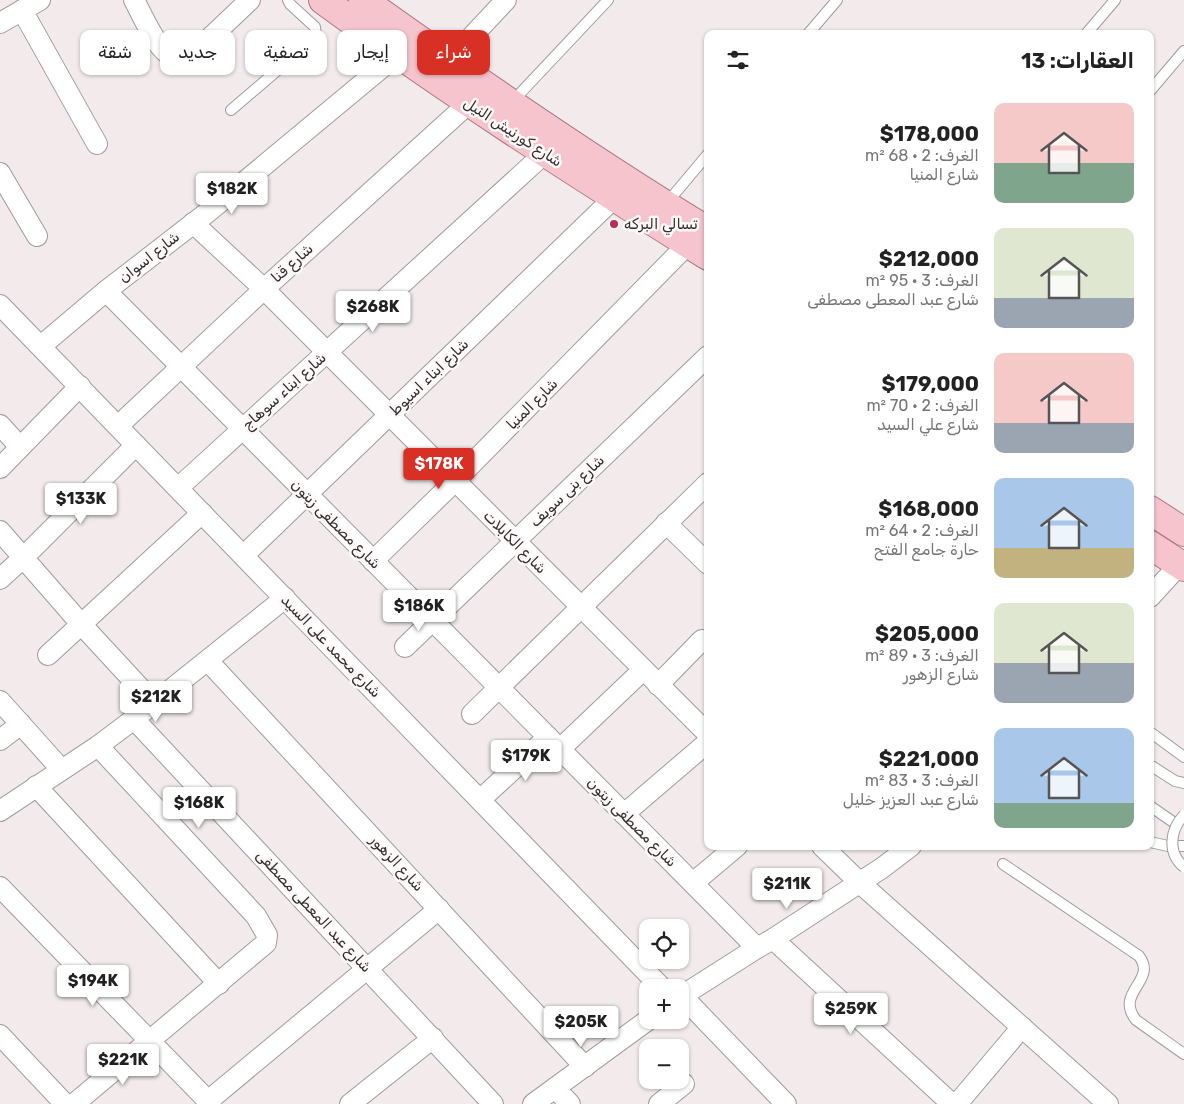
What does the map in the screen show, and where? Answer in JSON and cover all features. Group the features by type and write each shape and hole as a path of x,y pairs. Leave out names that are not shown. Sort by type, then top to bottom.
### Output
{"main road":[{"name":"شارع كورنيش النيل","path":"323,0 364,30"},
{"name":"شارع كورنيش النيل","path":"363,0 417,38"},
{"name":"شارع كورنيش النيل","path":"407,61 469,104 614,198 701,244"},
{"name":"شارع كورنيش النيل","path":"470,75 665,205 701,244"},
{"path":"1154,513 1184,532"},
{"path":"1154,548 1182,566"}],"street":[{"path":"0,23 40,0"},
{"path":"134,0 163,51 182,58 192,55 250,0"},
{"path":"478,30 506,0"},
{"path":"22,10 98,144"},
{"name":"شارع اسوان","path":"41,346 372,75"},
{"name":"شارع قنا","path":"118,426 264,289 469,104"},
{"name":"شارع ابناء سوهاج","path":"178,488 545,153"},
{"path":"0,173 37,236"},
{"name":"شارع ابناء اسيوط","path":"244,555 614,198"},
{"name":"شارع الكابلات","path":"193,223 264,289 704,730"},
{"name":"شارع المنيا","path":"373,561 701,244"},
{"name":"شارع مصطفى زيتون","path":"106,291 693,883 952,1104"},
{"name":"شارع محمد على السيد","path":"0,305 653,979"},
{"name":"شارع بنى سويف","path":"405,647 704,360"},
{"path":"0,468 80,386"},
{"path":"0,425 20,447"},
{"path":"0,579 136,445"},
{"path":"472,714 704,487"},
{"path":"48,655 202,513"},
{"path":"666,523 704,560"},
{"path":"0,531 81,624 154,703"},
{"path":"1154,594 1182,566"},
{"path":"3,803 36,786 98,746 208,661 285,598"},
{"path":"658,684 702,640"},
{"name":"شارع الزهور","path":"208,661 585,1067"},
{"path":"480,800 554,743 643,670"},
{"path":"0,701 61,769"},
{"name":"شارع عبد المعطى مصطفى","path":"134,719 493,1104"},
{"path":"0,740 21,724"},
{"path":"624,814 704,745"},
{"path":"74,1104 266,942 267,935 256,916 98,746"},
{"path":"36,786 218,984"},
{"path":"693,883 732,850"},
{"path":"826,850 860,883 1108,1104"},
{"path":"689,991 860,883 906,850"},
{"path":"0,887 209,1102 439,909"},
{"path":"689,1004 786,1104"},
{"path":"533,1104 639,1027"},
{"path":"958,1104 1022,1027"},
{"path":"0,1035 65,1104"},
{"path":"350,1104 433,1038"},
{"path":"555,1088 570,1104"},
{"path":"660,1104 678,1089"}],"lane":[{"path":"230,110 316,36 315,27 288,0"},
{"path":"511,102 608,0"},
{"path":"811,30 837,0"},
{"path":"1089,30 1115,0"},
{"path":"1154,87 1184,51"},
{"path":"665,205 704,159"},
{"path":"1154,735 1184,757"},
{"path":"1154,768 1175,781 1184,783"},
{"path":"1154,809 1176,824"},
{"path":"1184,815 1176,824 1172,834 1172,846 1175,856 1184,868"},
{"path":"1154,843 1168,846 1184,846"},
{"path":"1003,864 1139,956 1144,962 1144,969 1130,1000 1130,1013 1136,1020 1184,1054"}],"place":[{"name":"تسالي البركه","path":"614,224"}]}
